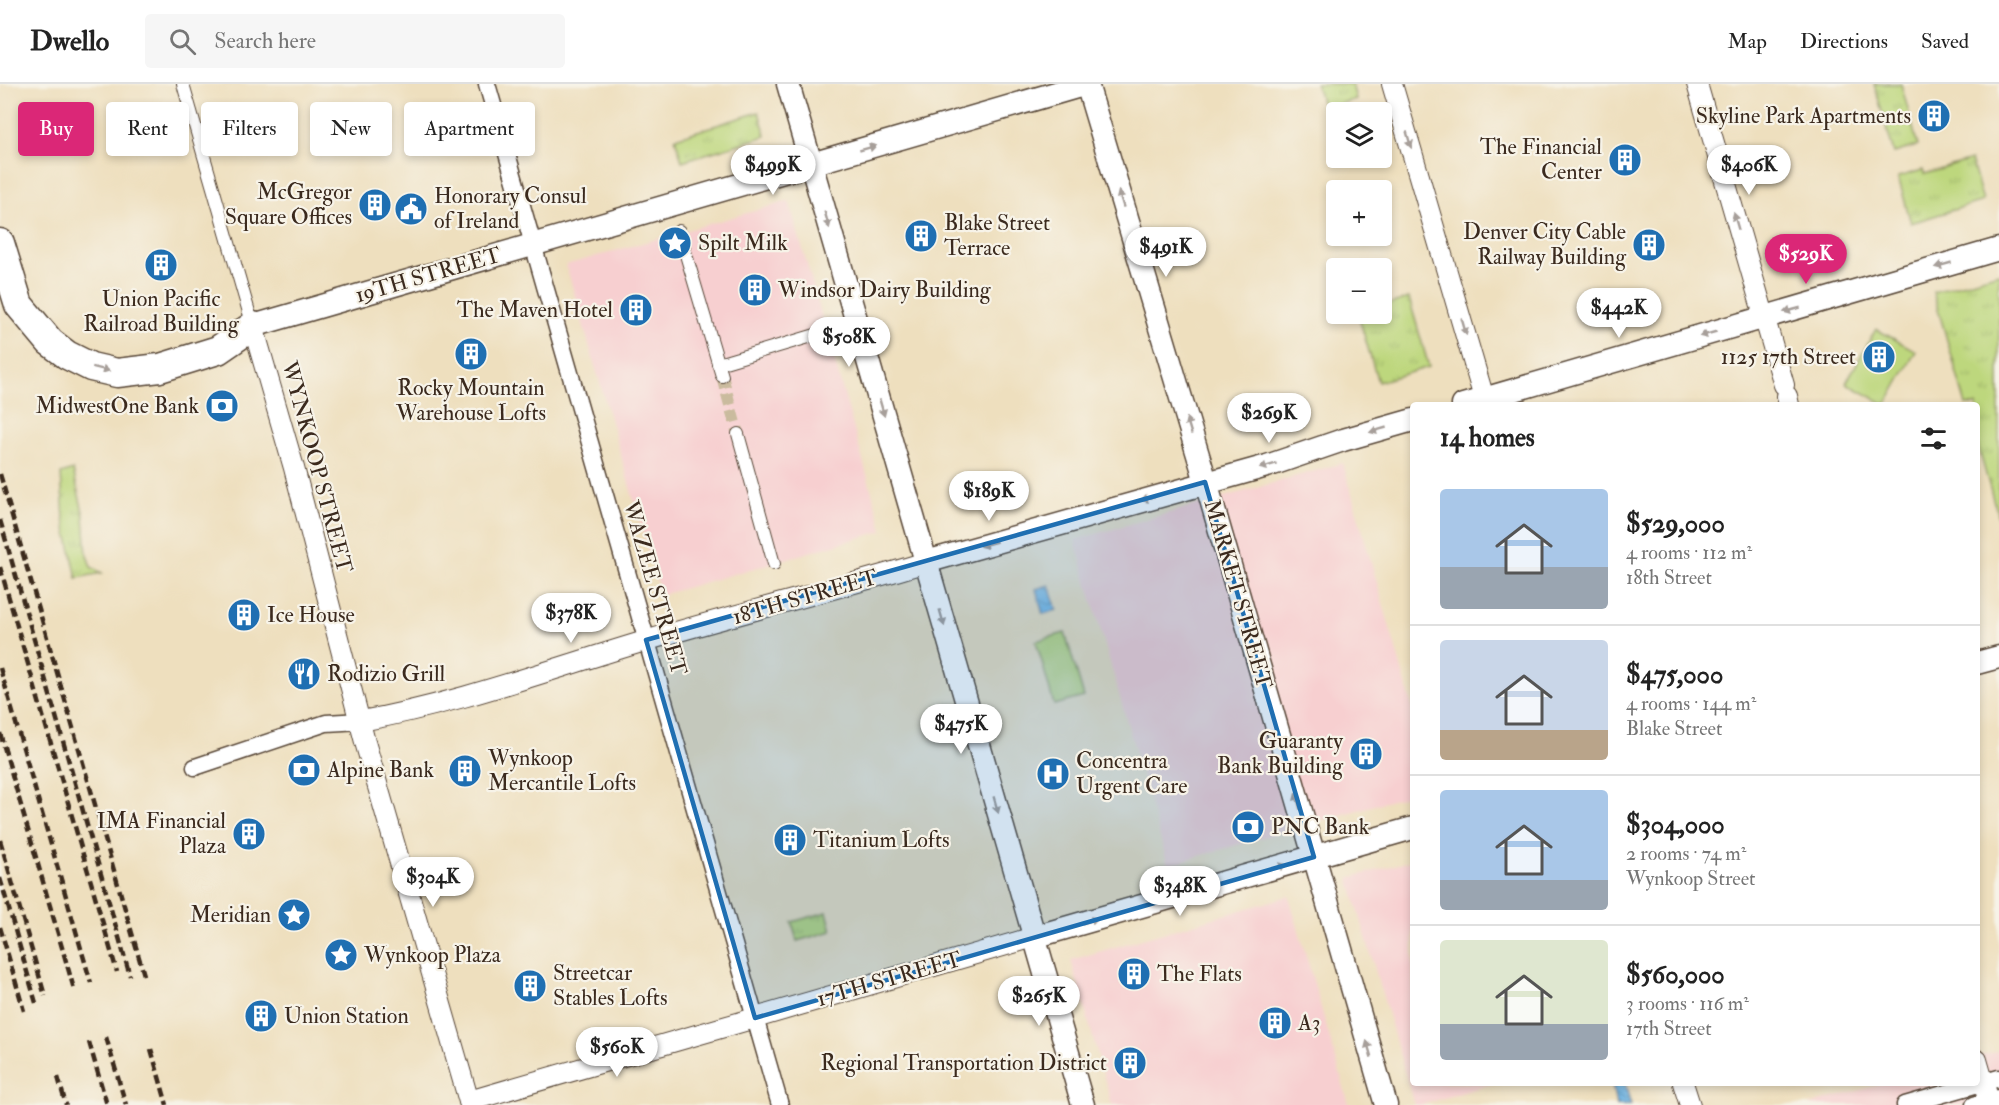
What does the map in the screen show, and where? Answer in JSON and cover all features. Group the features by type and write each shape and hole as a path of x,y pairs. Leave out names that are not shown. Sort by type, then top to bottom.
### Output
{"highway":[{"path":"0,243 19,305 50,342 80,363 117,373 143,372 218,350 253,326"}],"main road":[{"path":"788,84 1083,1105"},
{"name":"19TH STREET","path":"253,326 1087,84"},
{"name":"MARKET STREET","path":"1087,84 1386,1105"},
{"path":"1485,401 1999,249"},
{"name":"18TH STREET","path":"926,562 1267,466 1343,440 1410,421"},
{"path":"1980,662 1999,657"},
{"name":"17TH STREET","path":"1034,937 1410,829"}],"street":[{"name":"WYNKOOP STREET","path":"183,84 470,1103"},
{"name":"WAZEE STREET","path":"487,84 780,1105"},
{"path":"1392,84 1485,401"},
{"path":"1697,84 1786,396"},
{"path":"679,231 720,370 829,331"},
{"path":"738,434 774,564"},
{"name":"18TH STREET","path":"195,767 326,723 361,721 388,716 507,683 646,640 926,562"},
{"name":"17TH STREET","path":"470,1103 1034,937"},
{"path":"1905,1105 1989,1095 1980,1069"},
{"path":"1684,1086 1690,1105"}],"highlighted area":[{"path":"1205,482 1314,857 755,1018 646,640"}],"shaded area":[{"path":"789,201 883,531 661,595 566,265"},
{"path":"1343,463 1410,698 1410,795 1168,865 1075,540"},
{"path":"1410,861 1410,1086 1484,1086 1421,1105 1414,1105 1349,878"},
{"path":"1289,896 1349,1105 1112,1105 1071,960"},
{"path":"1999,1051 1999,1103 1991,1105 1808,1105 1875,1086 1980,1086 1980,1056"}],"green space":[{"path":"1316,84 1352,84 1356,99 1346,102 1326,102 1326,108 1323,109"},
{"path":"1874,84 1901,84 1918,146 1894,153"},
{"path":"759,112 766,136 682,161 675,138"},
{"path":"1971,160 1983,201 1911,223 1898,177 1923,170 1925,174"},
{"path":"1999,273 1999,520 1980,454 1980,402 1965,402 1933,292"},
{"path":"1409,298 1429,367 1378,382 1361,324 1392,324 1392,303"},
{"path":"1876,329 1916,351 1888,402 1881,402 1846,383"},
{"path":"73,470 84,516 87,555 91,567 102,573 77,578 64,519 61,474"},
{"path":"1065,633 1084,697 1054,705 1036,641"},
{"path":"827,912 832,931 797,941 792,922"}],"water":[{"path":"1049,585 1057,610 1043,614 1036,589"},
{"path":"1613,1086 1626,1086 1631,1105 1616,1105"}],"tunnel":[{"path":"722,376 738,434"}],"railway":[{"path":"0,474 144,975"},
{"path":"0,520 130,976"},
{"path":"0,567 117,972"},
{"path":"0,668 91,983"},
{"path":"0,733 74,989"},
{"path":"0,840 45,996"},
{"path":"0,878 36,1003"},
{"path":"0,927 24,1011"},
{"path":"106,1037 126,1105"},
{"path":"89,1042 107,1105"},
{"path":"151,1049 167,1105"},
{"path":"58,1077 66,1105"}],"place":[{"name":"Skyline Park Apartments","path":"1934,116"},
{"name":"The Financial Center","path":"1625,160"},
{"name":"McGregor Square Offices","path":"375,205"},
{"name":"Honorary Consul of Ireland","path":"411,209"},
{"name":"Blake Street Terrace","path":"921,236"},
{"name":"Spilt Milk","path":"675,243"},
{"name":"Denver City Cable Railway Building","path":"1649,245"},
{"name":"Union Pacific Railroad Building","path":"161,265"},
{"name":"Windsor Dairy Building","path":"755,290"},
{"name":"The Maven Hotel","path":"636,310"},
{"name":"Rocky Mountain Warehouse Lofts","path":"471,354"},
{"name":"1125 17th Street","path":"1879,357"},
{"name":"MidwestOne Bank","path":"222,406"},
{"name":"Ice House","path":"244,615"},
{"name":"Rodizio Grill","path":"304,674"},
{"name":"Guaranty Bank Building","path":"1366,754"},
{"name":"Alpine Bank","path":"304,770"},
{"name":"Wynkoop Mercantile Lofts","path":"465,771"},
{"name":"Concentra Urgent Care","path":"1053,774"},
{"name":"PNC Bank","path":"1248,827"},
{"name":"IMA Financial Plaza","path":"249,834"},
{"name":"Titanium Lofts","path":"790,840"},
{"name":"Meridian","path":"294,915"},
{"name":"Wynkoop Plaza","path":"341,955"},
{"name":"The Flats","path":"1134,974"},
{"name":"Streetcar Stables Lofts","path":"530,986"},
{"name":"Union Station","path":"261,1016"},
{"name":"A3","path":"1275,1023"},
{"name":"Regional Transportation District","path":"1130,1063"}]}
